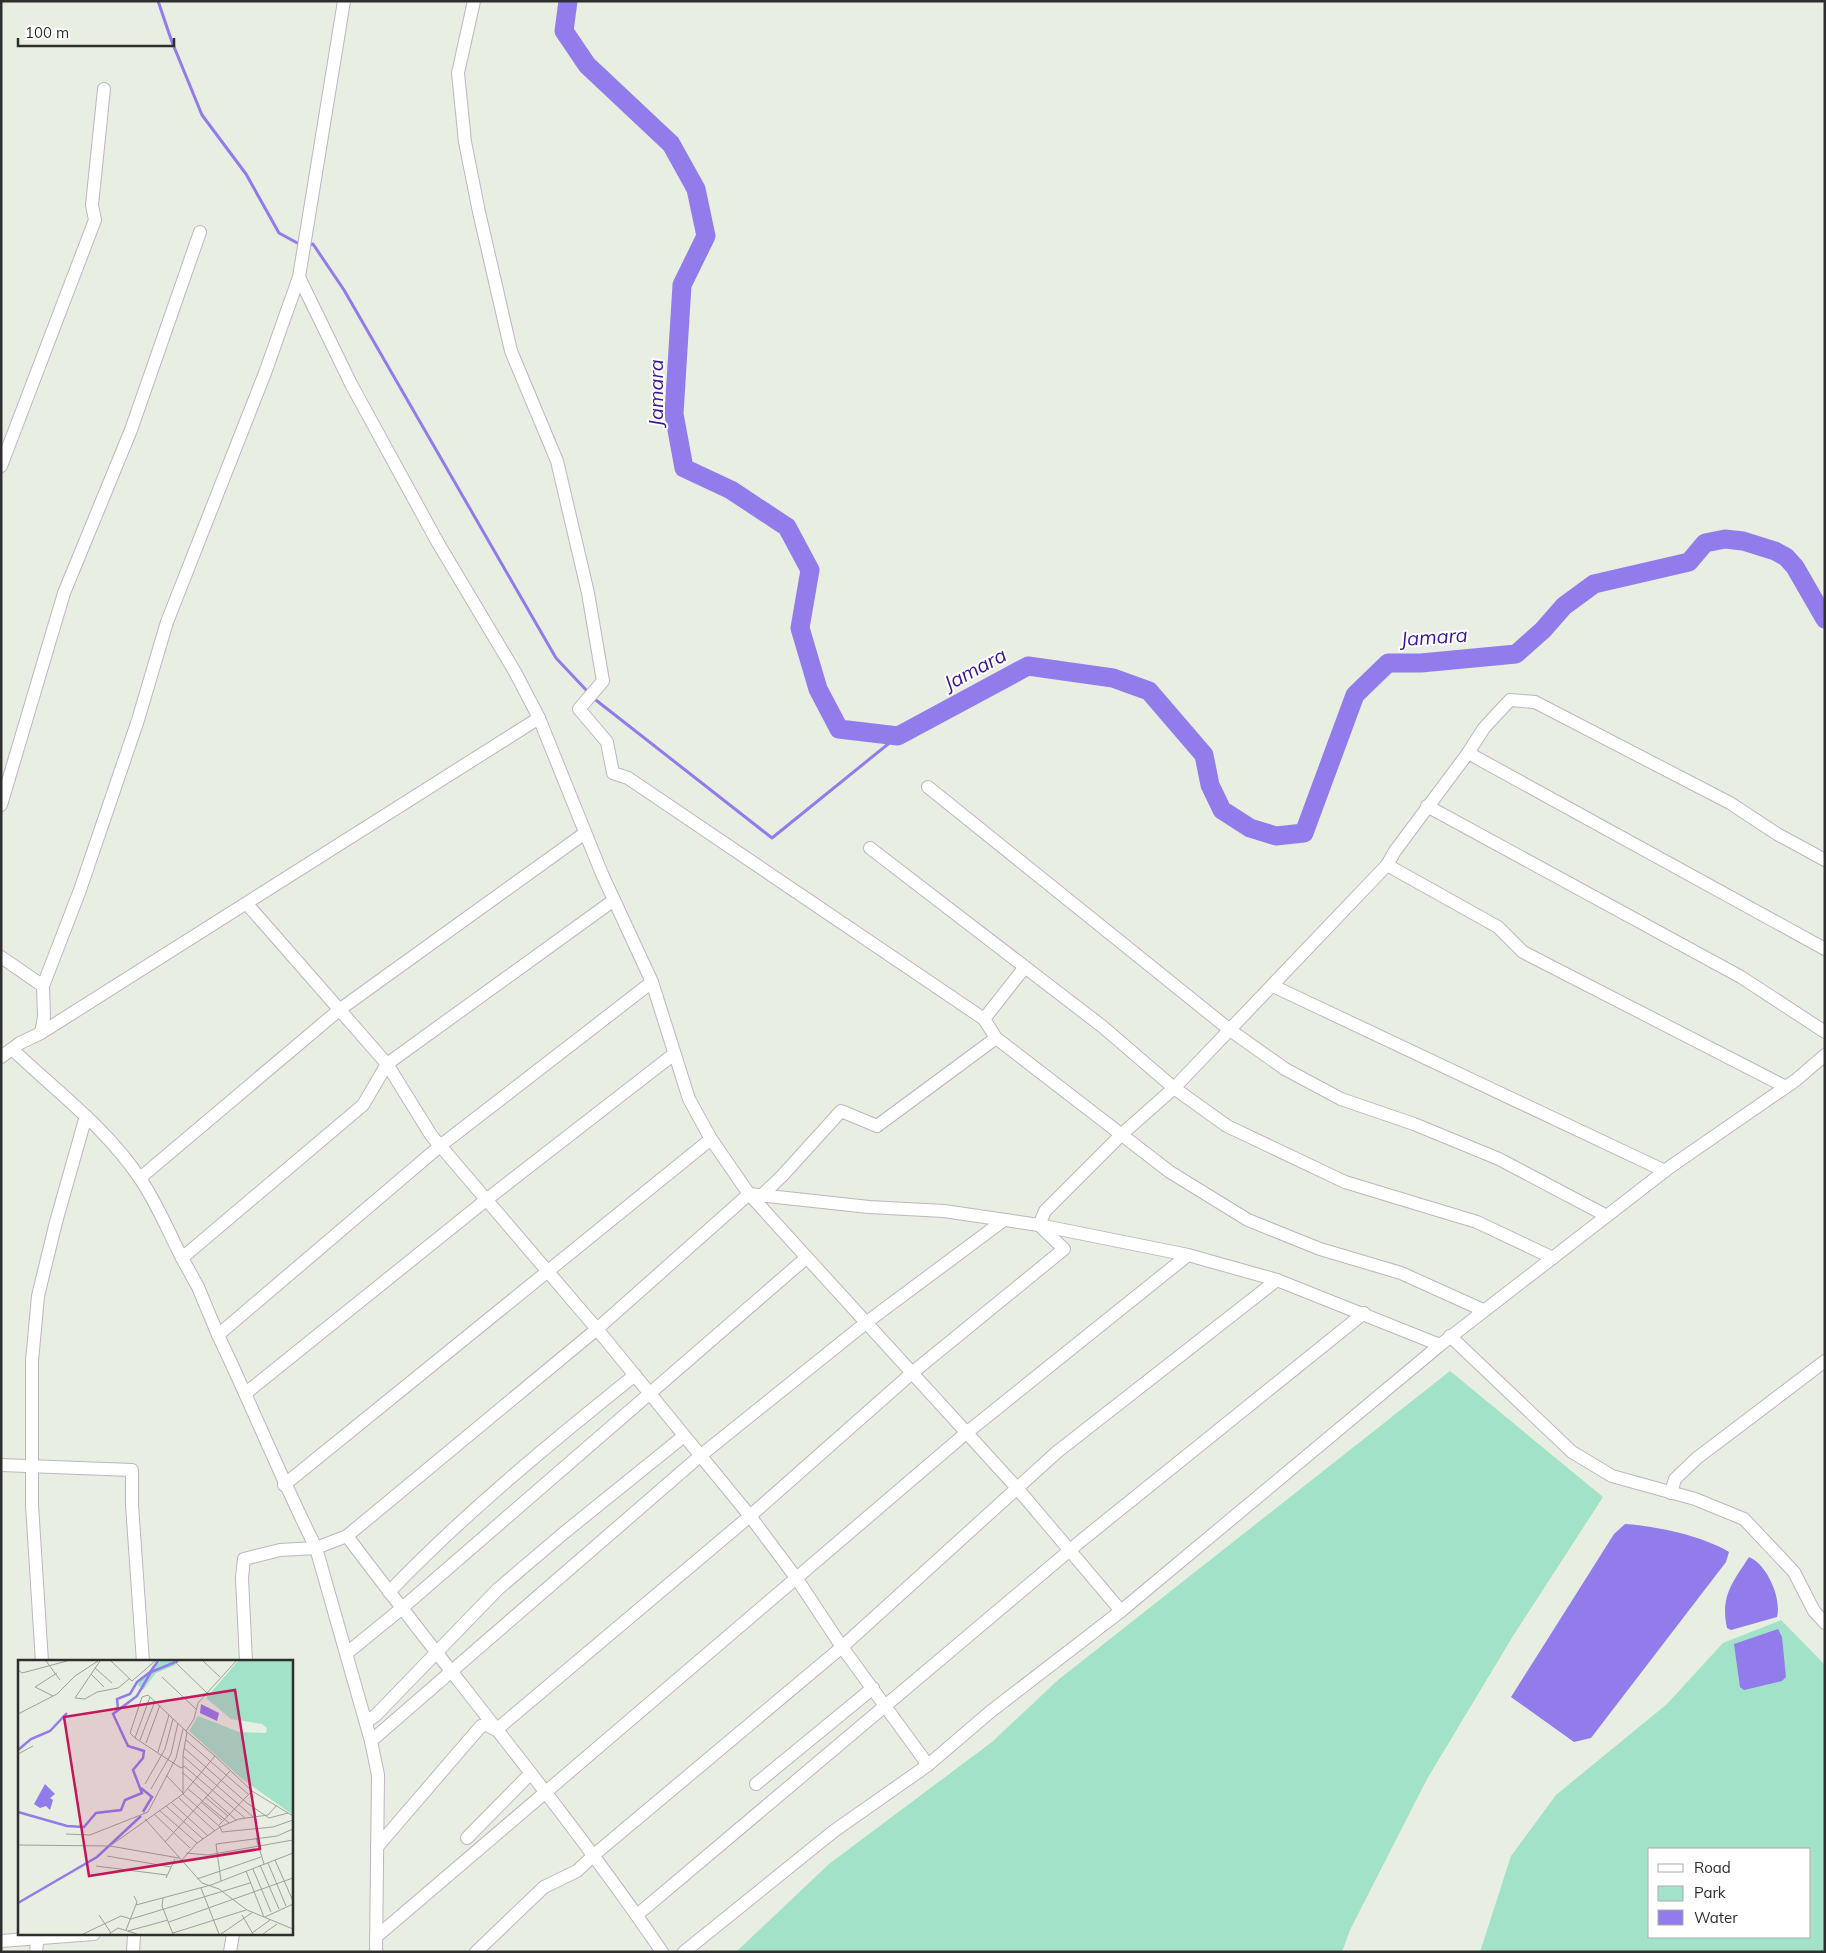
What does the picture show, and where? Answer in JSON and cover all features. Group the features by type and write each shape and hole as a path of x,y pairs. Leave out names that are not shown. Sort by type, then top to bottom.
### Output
{"street":[{"path":"41,1033 44,1017 43,986 80,890 138,720 167,622 265,373 299,277 344,1"},
{"path":"474,1 458,73 465,142 478,212 511,351 557,461 588,593 604,681 579,709 607,742 613,773 636,784 984,1019 996,1038 1170,1172 1248,1220 1320,1248 1401,1273 1483,1310"},
{"path":"1,466 95,220 92,205 104,89"},
{"path":"1,805 64,593 131,430 200,232"},
{"path":"299,277 351,384 438,543 539,718 585,833 652,982 689,1099 711,1139 806,1258 867,1322 965,1434 1016,1488 1121,1611"},
{"path":"1039,1224 1045,1211 1122,1134 1174,1088 1387,865 1395,851 1468,753 1484,728 1510,700 1535,702 1730,803 1777,834 1825,860"},
{"path":"1,1057 247,904 539,718"},
{"path":"1468,753 1825,949"},
{"path":"928,787 1230,1030 1285,1069 1341,1099 1414,1124 1499,1159 1607,1216"},
{"path":"1428,806 1741,977 1825,1032"},
{"path":"140,1178 339,1010 585,833"},
{"path":"870,848 1102,1027 1174,1088 1227,1126 1345,1182 1477,1222 1553,1258"},
{"path":"1387,865 1498,928 1523,952 1786,1087"},
{"path":"182,1258 363,1105 387,1064 614,900"},
{"path":"247,904 387,1064 431,1135 597,1329 750,1516 797,1579 842,1647 928,1765"},
{"path":"1,957 43,986"},
{"path":"984,1019 1025,968"},
{"path":"218,1335 440,1146 652,982"},
{"path":"1273,986 1665,1171"},
{"path":"246,1660 242,1578 244,1558 280,1550 316,1548 347,1536 755,1195 782,1176 841,1111 877,1126 996,1038"},
{"path":"12,1049 86,1116 122,1155 140,1178 198,1287 218,1335 246,1393 284,1485 316,1548 347,1652 371,1741 378,1775 376,1952"},
{"path":"246,1393 486,1200 674,1054"},
{"path":"684,1952 834,1831 928,1765 990,1712 1121,1611 1483,1310 1665,1171 1786,1087 1825,1056"},
{"path":"42,1660 32,1505 32,1361 38,1296 56,1222 86,1116"},
{"path":"284,1485 711,1139"},
{"path":"755,1195 869,1207 944,1210 1039,1224 1188,1255 1277,1280 1364,1313 1440,1345"},
{"path":"371,1741 453,1672 700,1456 867,1322 1004,1220"},
{"path":"496,1730 750,1516 912,1373 1064,1249 1039,1224"},
{"path":"376,1937 965,1434 1188,1255"},
{"path":"347,1652 401,1608 806,1258"},
{"path":"476,1952 544,1887 577,1871 594,1854 842,1647 1057,1452 1277,1280"},
{"path":"637,1915 1070,1550 1364,1313"},
{"path":"1450,1336 1572,1452 1612,1476 1695,1499 1744,1519 1794,1572 1814,1611 1825,1623"},
{"path":"1671,1492 1675,1479 1697,1458 1825,1361"},
{"path":"388,1592 443,1536 522,1467 635,1376"},
{"path":"366,1722 376,1715 498,1589 684,1436"},
{"path":"1,1465 132,1470 132,1505 143,1660"},
{"path":"347,1536 388,1592 453,1672 496,1730 594,1854 662,1952"},
{"path":"756,1784 873,1688"},
{"path":"377,1847 481,1726 487,1725 496,1730"},
{"path":"467,1838 531,1773"},
{"path":"1,1941 38,1936 36,1952"},
{"path":"133,1952 134,1936"},
{"path":"230,1952 233,1936"}],"green space":[{"path":"1450,1371 1603,1497 1513,1636 1427,1779 1350,1930 1342,1952 736,1952 829,1864 992,1742 1058,1680"},
{"path":"1781,1620 1825,1665 1825,1952 1480,1952 1511,1856 1556,1795 1667,1704 1723,1643"}],"water":[{"path":"1625,1524 1679,1533 1706,1541 1729,1552 1726,1562 1591,1738 1574,1742 1511,1697 1614,1534"},
{"path":"1749,1557 1762,1567 1772,1583 1777,1601 1777,1617 1731,1630 1727,1628 1725,1617 1727,1598 1733,1582"},
{"path":"1778,1629 1782,1637 1786,1677 1782,1681 1744,1690 1740,1687 1734,1644"}],"waterway":[{"path":"158,1 172,42 202,115 246,174 279,233 301,245"},
{"name":"Jamara","path":"568,1 564,31 587,65 671,144 696,189 706,236 682,285 674,414 684,468 731,490 787,527 810,570 800,628 818,689 839,729 898,736 1028,666 1113,678 1149,691 1204,755 1210,785 1222,810 1250,828 1276,836 1304,833 1355,695 1388,663 1421,663 1516,654 1543,630 1564,606 1594,584 1689,562 1705,543 1725,539 1743,541 1775,551 1786,557 1795,567 1825,619"},
{"path":"307,245 313,244 344,290 556,658 588,692"},
{"path":"592,697 772,838 898,736"}]}
